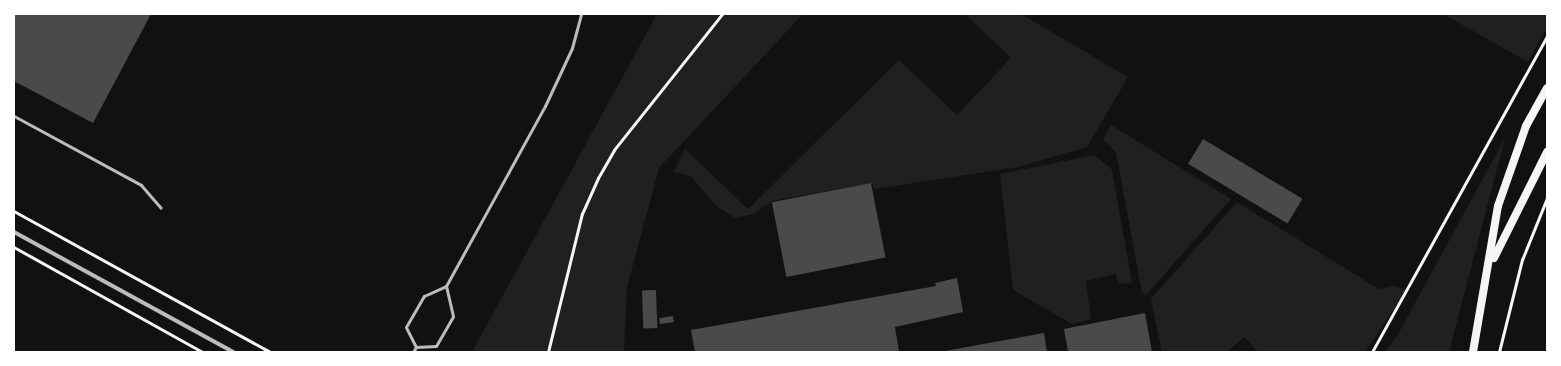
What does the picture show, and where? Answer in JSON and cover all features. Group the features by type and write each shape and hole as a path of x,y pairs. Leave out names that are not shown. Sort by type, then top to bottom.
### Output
{"main road":[{"path":"1473,352 1490,264 1498,206 1526,126 1547,88"},
{"path":"1490,264 1547,152"}],"street":[{"path":"14,232 233,352"}],"lane":[{"path":"416,347 406,328 424,296 446,286 545,106 572,48 581,14"},
{"path":"14,116 141,185 161,208"},
{"path":"416,347 436,346 452,316 446,286"},
{"path":"413,352 416,347"}],"path":[{"path":"548,352 582,214 595,183 614,150 722,14"},
{"path":"1372,352 1547,36"},
{"path":"1499,352 1522,260 1547,198"},
{"path":"14,211 271,352"},
{"path":"14,247 203,352"}],"shaded area":[{"path":"657,14 803,14 659,168 627,287 624,352 472,352"},
{"path":"965,14 1021,14 1128,77 1087,147 1018,167 875,189 871,183 772,201 754,214 735,218 715,205 691,176 674,172 685,149 748,209 899,60 957,115 1011,58"},
{"path":"1443,14 1547,14 1547,27 1528,62"},
{"path":"1111,125 1231,199 1146,295 1142,293 1116,152 1103,140"},
{"path":"1505,138 1449,352 1385,352 1397,336"},
{"path":"1095,155 1112,170 1132,283 1118,284 1116,274 1086,281 1091,319 1072,324 1013,290 1000,174"},
{"path":"1237,202 1379,289 1395,286 1407,290 1365,352 1258,352 1244,337 1227,352 1162,352 1151,299"}],"building":[{"path":"14,14 151,14 93,123 14,81"},
{"path":"1203,139 1302,199 1287,224 1188,164"},
{"path":"871,183 886,258 786,277 772,202"},
{"path":"957,278 963,312 895,327 899,352 695,352 691,330 936,286 935,283"},
{"path":"642,290 656,290 657,328 643,328"},
{"path":"1145,313 1152,352 1068,352 1064,329"},
{"path":"673,316 674,322 660,324 659,318"},
{"path":"1044,333 1047,352 945,352 945,351"}]}
